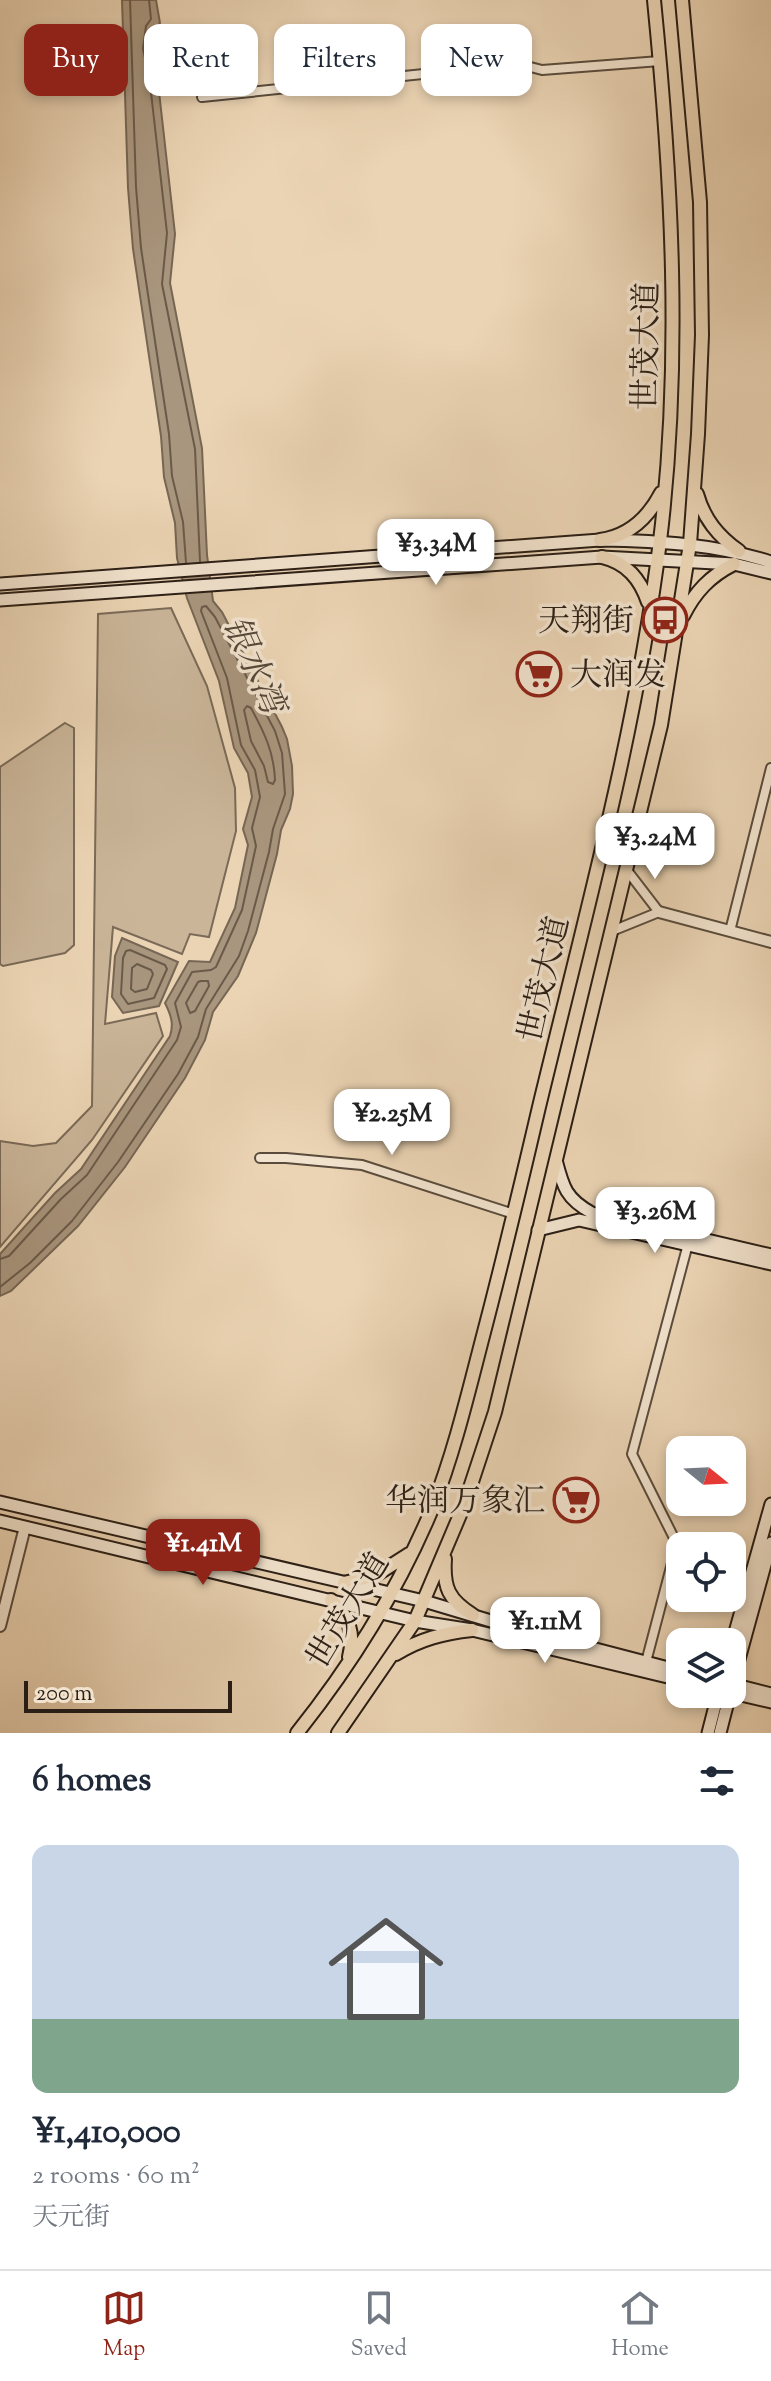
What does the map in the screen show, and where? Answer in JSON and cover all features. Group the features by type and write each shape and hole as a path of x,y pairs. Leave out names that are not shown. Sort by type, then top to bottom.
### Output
{"main road":[{"name":"世茂大道","path":"297,1733 347,1667 392,1594 432,1508 460,1426 629,731 660,541 674,320 672,203 654,0"},
{"name":"世茂大道","path":"338,1733 415,1621 465,1503 495,1412 661,725 690,544 702,335 700,202 682,0"},
{"path":"600,540 622,534 647,515 663,488 666,470"},
{"path":"694,483 707,518 736,558"},
{"path":"0,584 600,540 690,544 771,573"},
{"path":"0,600 602,557 688,561 736,558 771,562"},
{"path":"602,557 617,560 643,587 649,603 648,621"},
{"path":"678,626 693,596 736,558"},
{"path":"555,1159 567,1194 576,1204 592,1213 771,1255"},
{"path":"538,1230 579,1220 771,1264"},
{"path":"0,1502 424,1601 666,1667"},
{"path":"736,1628 771,1504"},
{"path":"0,1521 415,1621 472,1630 666,1677"},
{"path":"746,1634 771,1543"},
{"path":"448,1545 445,1570 448,1589 456,1604 473,1615"},
{"path":"344,1583 376,1575 411,1552"},
{"path":"331,1600 347,1619 351,1630 353,1643 347,1667"},
{"path":"390,1658 417,1642 447,1632 472,1630"},
{"path":"746,1688 771,1694"},
{"path":"746,1696 771,1702"},
{"path":"708,1733 714,1708"},
{"path":"720,1733 727,1708"}],"street":[{"path":"202,97 519,64 542,70 660,61"},
{"path":"730,931 771,768"},
{"path":"626,869 659,912"},
{"path":"612,931 659,912 771,942"},
{"path":"260,1158 362,1165 514,1214"},
{"path":"646,1662 677,1544 632,1454 688,1244"},
{"path":"0,1626 25,1527"}],"shaded area":[{"path":"171,608 207,686 235,788 236,831 209,937 190,934 182,954 113,927 105,1024 156,1013 163,1036 92,1140 0,1247 0,1141 33,1146 56,1143 92,1106 98,614"},
{"path":"65,723 74,728 74,945 65,953 3,966 0,964 0,767"}],"water":[{"name":"银水湾","path":"122,0 156,0 160,23 144,24 144,96 159,96 175,234 170,283 202,448 207,555 213,601 222,612 287,739 293,794 256,933 238,976 213,1012 205,1040 185,1078 125,1167 78,1226 11,1291 0,1296 0,1254 81,1169 170,1036 171,1020 165,1003 189,961 210,962 235,908 248,845 243,829 252,797 248,773 234,748 219,681 187,598 164,477 161,436 133,249 125,96 128,96 128,24 123,24"},
{"path":"122,938 178,962 159,1006 123,1013 112,997 115,956"}],"place":[{"name":"天翔街","path":"665,620"},
{"name":"大润发","path":"539,674"},
{"name":"华润万象汇","path":"576,1500"}]}
